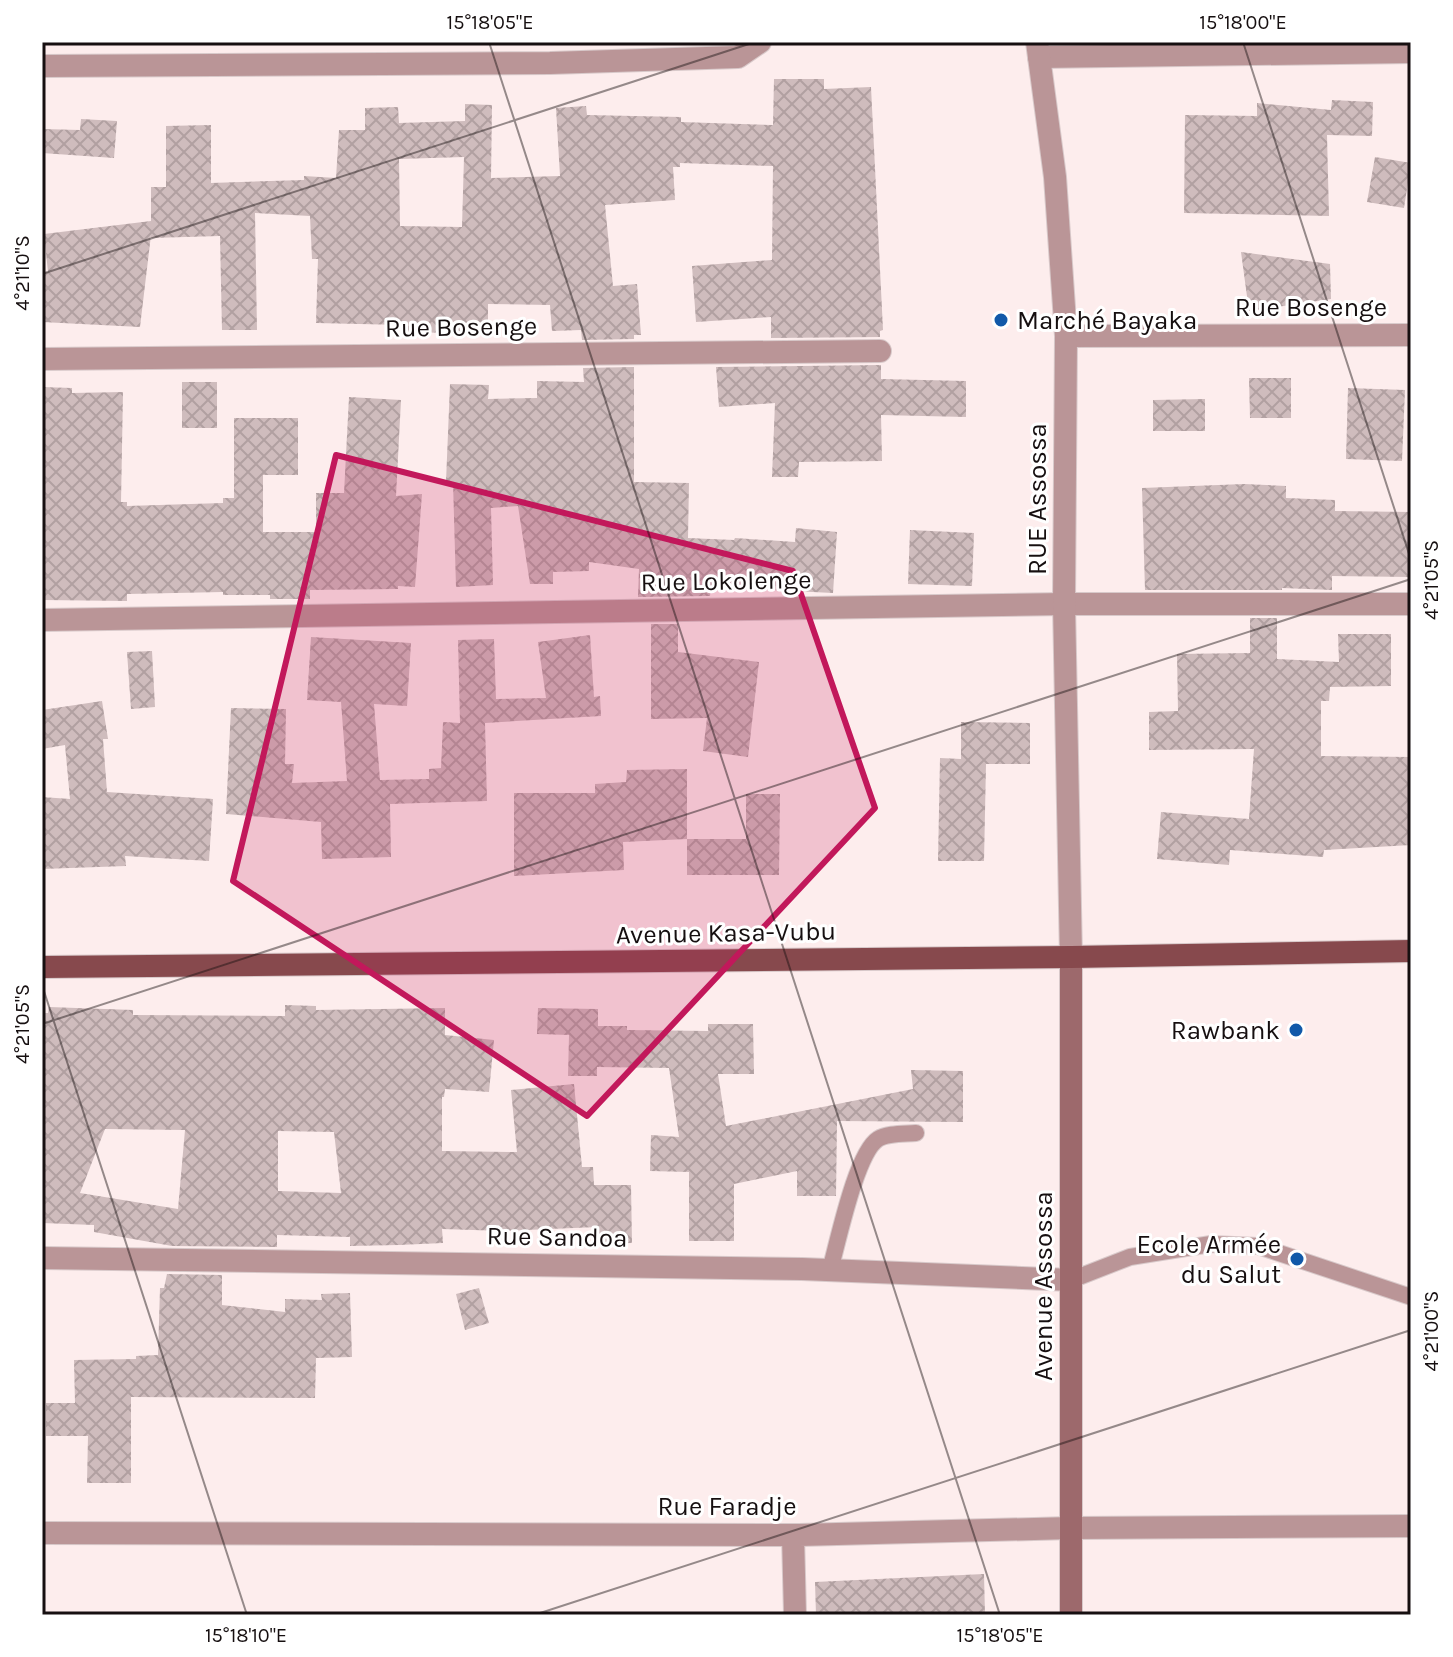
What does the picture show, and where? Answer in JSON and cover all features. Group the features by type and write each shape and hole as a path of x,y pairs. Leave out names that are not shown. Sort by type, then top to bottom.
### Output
{"main road":[{"name":"Avenue Kasa-Vubu","path":"42,967 1411,951"},
{"name":"Avenue Assossa","path":"1071,957 1071,1615"}],"street":[{"path":"42,66 550,63 738,57 760,42"},
{"path":"1038,50 1411,52"},
{"name":"RUE Assossa","path":"1038,50 1055,177 1066,336 1064,604 1071,957"},
{"name":"Rue Bosenge","path":"1066,336 1411,335"},
{"name":"Rue Bosenge","path":"42,359 880,351"},
{"name":"Rue Lokolenge","path":"42,620 1064,604 1411,604"},
{"name":"Rue Sandoa","path":"42,1258 830,1270 1071,1280"},
{"name":"Rue Faradje","path":"42,1533 793,1535 1071,1528 1411,1526"},
{"path":"793,1535 795,1615"}],"lane":[{"path":"830,1270 858,1173 869,1147 881,1136 916,1133"},
{"path":"1071,1280 1130,1257 1211,1244 1258,1246 1411,1297"}],"highlighted area":[{"path":"336,455 793,571 875,808 587,1116 233,881"}],"building":[{"path":"774,79 824,79 824,89 871,87 883,330 880,337 771,338 771,317 696,322 692,266 772,260 773,166 680,163 680,167 673,167 675,200 605,205 613,286 637,284 641,335 634,335 634,339 582,340 581,330 552,331 550,305 488,304 488,332 403,333 403,325 316,323 318,259 312,259 310,216 255,213 257,330 222,330 220,236 151,238 151,235 140,327 42,322 42,271 48,272 44,234 151,221 151,187 166,187 166,126 211,125 211,183 304,180 304,176 336,178 339,130 365,130 365,108 398,107 399,123 465,121 465,104 492,105 491,178 560,176 556,108 586,106 587,115 681,117 681,122 773,125","holes":["464,157 462,227 400,226 399,159"]},
{"path":"1332,100 1373,102 1372,136 1327,135 1329,216 1184,213 1185,115 1257,116 1257,103 1331,110"},
{"path":"81,119 117,121 114,158 42,153 42,129 80,130"},
{"path":"1375,157 1411,163 1404,208 1367,202"},
{"path":"1241,252 1330,264 1331,299 1249,311"},
{"path":"881,365 881,379 966,381 966,417 881,415 882,461 799,462 798,477 772,477 775,403 719,407 716,367"},
{"path":"634,367 634,482 689,483 688,538 795,542 796,528 837,532 833,593 711,587 710,596 638,597 639,569 589,562 589,571 553,572 553,584 530,584 518,506 491,508 493,585 456,587 453,482 446,482 450,384 489,385 488,399 537,398 537,381 584,382 583,368"},
{"path":"1249,378 1291,378 1291,418 1250,418"},
{"path":"182,382 217,382 217,428 182,428"},
{"path":"42,387 72,388 72,393 123,392 121,502 127,502 127,506 223,503 223,498 234,498 234,418 298,418 298,475 263,475 263,532 316,532 316,493 344,493 349,397 401,400 396,496 422,494 415,587 310,590 310,599 270,599 270,595 223,595 223,592 127,594 127,601 42,600"},
{"path":"1348,388 1405,390 1402,461 1346,459"},
{"path":"1205,399 1205,431 1153,431 1153,400"},
{"path":"1244,484 1286,486 1286,498 1335,500 1335,511 1411,512 1411,577 1332,576 1332,590 1145,590 1142,488"},
{"path":"910,530 974,533 972,586 908,584"},
{"path":"1250,618 1277,618 1277,659 1339,662 1338,634 1391,634 1391,686 1330,687 1329,701 1321,701 1321,756 1411,757 1411,845 1324,850 1323,857 1230,850 1229,865 1157,859 1161,812 1249,819 1254,749 1149,750 1149,712 1178,711 1177,654 1250,653"},
{"path":"651,624 678,624 678,652 759,662 748,757 703,751 707,718 651,719"},
{"path":"590,635 594,697 600,696 601,716 485,723 487,801 390,804 391,857 322,859 321,822 226,814 231,708 286,709 285,764 294,764 292,783 347,781 341,702 307,700 311,637 411,643 407,706 374,704 380,780 429,779 429,769 441,768 443,722 460,723 458,640 494,639 496,699 546,698 538,642"},
{"path":"152,651 155,707 131,709 127,652"},
{"path":"102,701 108,739 103,739 107,792 213,799 209,861 125,856 126,866 42,869 42,797 70,799 65,745 42,749 42,710"},
{"path":"961,722 1030,723 1030,764 986,764 984,861 938,861 940,758 961,759"},
{"path":"687,769 687,839 623,842 624,870 514,876 514,793 595,793 595,784 626,782 627,770"},
{"path":"746,794 780,794 779,875 687,875 687,839 746,839"},
{"path":"285,1005 316,1006 316,1010 445,1008 445,1035 494,1040 489,1092 445,1089 442,1097 442,1151 517,1152 511,1090 574,1084 582,1167 593,1167 594,1185 631,1185 632,1243 598,1244 598,1227 504,1231 442,1229 443,1243 399,1245 350,1246 350,1237 277,1235 277,1247 172,1246 94,1232 94,1225 42,1223 42,1013 48,1013 49,1007 133,1010 133,1015 285,1016","holes":["105,1129 185,1130 178,1209 80,1193","278,1131 334,1132 341,1193 278,1191"]},
{"path":"538,1008 598,1009 598,1026 627,1026 627,1030 708,1031 708,1024 753,1024 754,1074 718,1074 726,1126 913,1089 911,1070 963,1071 963,1122 837,1121 836,1196 797,1196 797,1171 734,1184 734,1241 689,1241 689,1172 650,1171 651,1135 679,1137 669,1068 597,1067 597,1076 568,1076 569,1035 537,1034"},
{"path":"167,1274 222,1275 222,1305 285,1312 285,1299 322,1300 321,1294 350,1293 352,1357 316,1358 315,1398 131,1397 131,1483 87,1483 88,1436 46,1436 46,1403 75,1403 74,1360 136,1359 136,1356 158,1355 160,1288 164,1288"},
{"path":"479,1288 489,1323 465,1330 456,1294"},
{"path":"984,1574 985,1615 816,1615 815,1582"}],"place":[{"name":"Marché Bayaka","path":"1001,320"},
{"name":"Rawbank","path":"1296,1030"},
{"name":"Ecole Armée du Salut","path":"1297,1259"}]}
